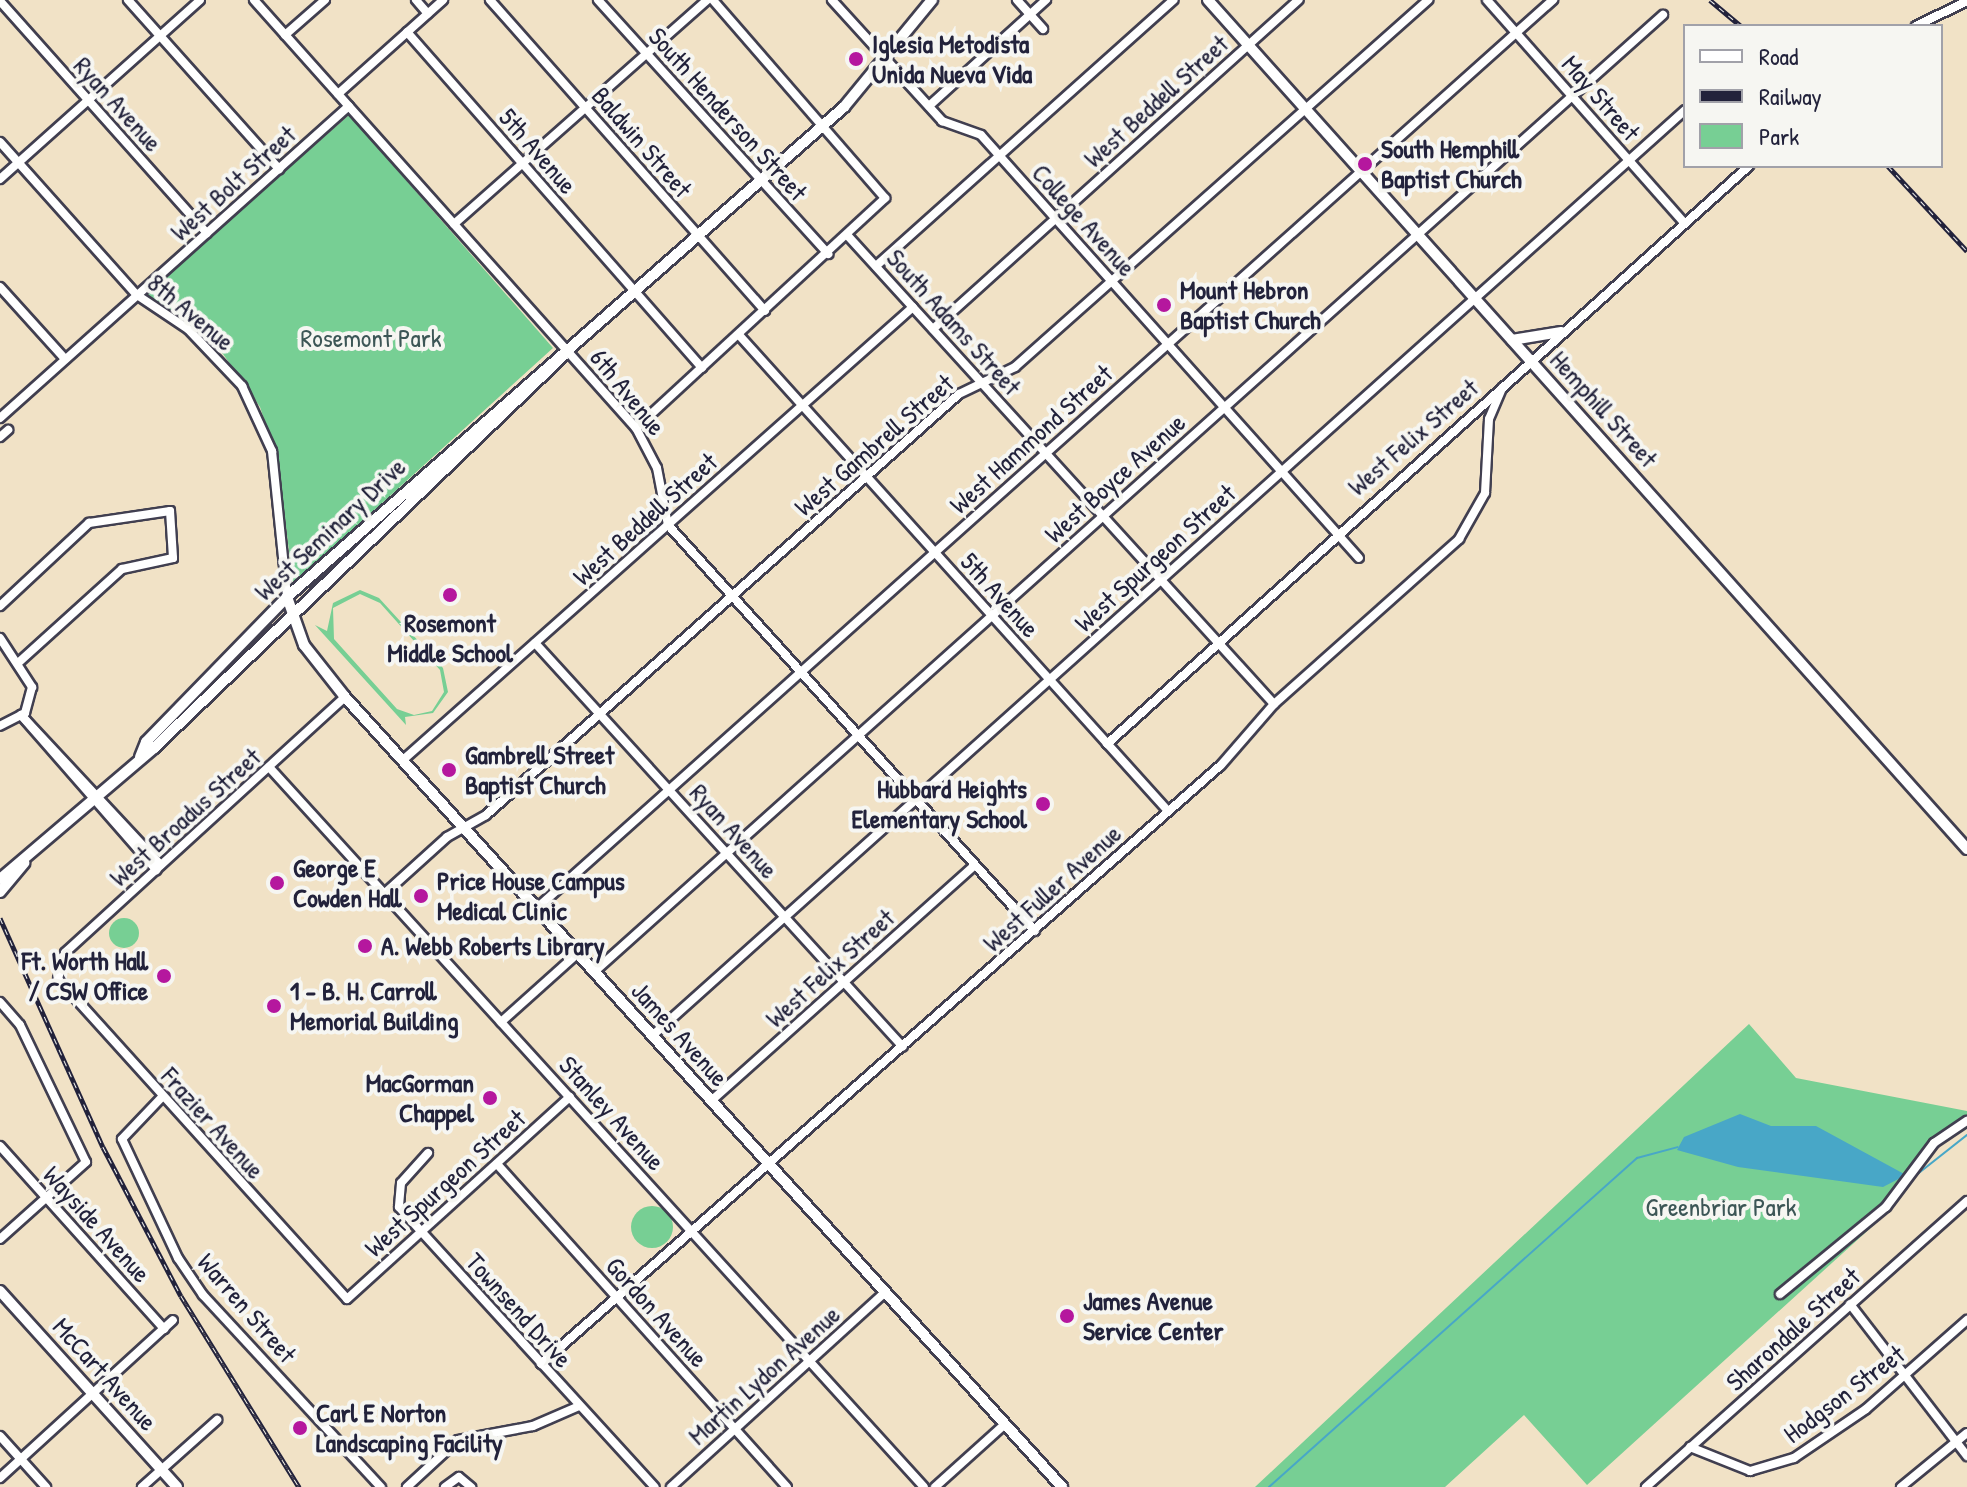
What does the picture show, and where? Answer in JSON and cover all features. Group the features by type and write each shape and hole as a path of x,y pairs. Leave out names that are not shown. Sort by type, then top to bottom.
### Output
{"main road":[{"name":"West Seminary Drive","path":"0,879 24,863 96,799 362,537 567,350 825,124 885,59 932,0"},
{"name":"Hemphill Street","path":"1208,0 1967,849"},
{"path":"1512,340 1561,332"},
{"name":"West Seminary Drive","path":"140,757 146,742 287,597 362,537"},
{"name":"James Avenue","path":"287,597 304,645 345,697 1062,1487"},
{"name":"West Seminary Drive","path":"0,892 24,863"},
{"name":"McCart Avenue","path":"0,1291 177,1487"}],"street":[{"path":"128,0 279,169"},
{"path":"0,179 200,0"},
{"name":"6th Avenue","path":"254,0 636,428 657,468 668,525"},
{"path":"285,35 325,0"},
{"path":"416,0 428,14"},
{"path":"338,94 443,0"},
{"name":"Baldwin Street","path":"490,0 765,311"},
{"name":"South Henderson Street","path":"598,0 828,254"},
{"path":"454,224 710,0 825,124 883,190 885,198 848,236 636,428"},
{"name":"College Avenue","path":"832,0 948,126 973,129 1000,156 1359,558"},
{"path":"1017,0 1043,29"},
{"path":"929,106 1046,0"},
{"path":"876,266 1174,0"},
{"name":"West Beddell Street","path":"933,329 1299,0"},
{"name":"West Gambrell Street","path":"384,894 600,714 959,394 1001,378 1428,0"},
{"name":"May Street","path":"1487,0 1684,223"},
{"name":"West Hammond Street","path":"537,908 1553,0"},
{"name":"Ryan Avenue","path":"0,1 207,233"},
{"path":"1920,24 1967,1"},
{"name":"West Boyce Avenue","path":"594,972 1663,15"},
{"name":"5th Avenue","path":"407,32 702,368"},
{"name":"West Bolt Street","path":"0,418 349,106"},
{"name":"West Spurgeon Street","path":"652,1036 1683,112"},
{"name":"8th Avenue","path":"0,142 137,295 219,356 259,415 274,466 287,597"},
{"name":"West Felix Street","path":"1107,744 1335,532 1502,388 1529,359 1747,168"},
{"name":"South Adams Street","path":"848,236 1274,704"},
{"path":"0,287 65,359"},
{"name":"West Beddell Street","path":"403,760 913,307"},
{"name":"5th Avenue","path":"739,335 1168,811"},
{"name":"West Fuller Avenue","path":"541,1364 690,1229 903,1047 1241,746 1274,704 1474,522 1488,477 1489,419 1502,388"},
{"path":"1468,416 1489,419"},
{"path":"0,437 8,430"},
{"path":"0,606 89,523 170,511 173,558 122,569 19,662"},
{"path":"668,525 1035,931"},
{"path":"0,638 19,662 32,687 21,715 0,726"},
{"name":"Ryan Avenue","path":"535,643 903,1047"},
{"name":"West Broadus Street","path":"56,970 158,868 345,697"},
{"path":"21,715 158,868"},
{"name":"Stanley Avenue","path":"269,767 924,1487"},
{"name":"West Felix Street","path":"711,1101 975,865"},
{"path":"501,1022 577,954"},
{"name":"Frazier Avenue","path":"56,970 162,1097 347,1299"},
{"path":"0,1002 20,1025 86,1162 0,1239"},
{"name":"Warren Street","path":"162,1097 125,1131 125,1151 188,1275 381,1487"},
{"name":"West Spurgeon Street","path":"347,1299 570,1097"},
{"path":"1780,1294 1794,1290 1895,1196 1917,1163 1967,1121"},
{"name":"Wayside Avenue","path":"0,1146 164,1329"},
{"name":"Townsend Drive","path":"428,1153 397,1190 399,1207 655,1487"},
{"name":"Gordon Avenue","path":"497,1164 787,1487"},
{"name":"Sharondale Street","path":"1646,1487 1967,1201"},
{"name":"Martin Lydon Avenue","path":"671,1487 884,1293"},
{"path":"1850,1304 1907,1373 1967,1456"},
{"path":"0,1478 173,1320"},
{"name":"Hodgson Street","path":"1690,1447 1731,1469 1776,1466 1907,1373 1967,1320"},
{"path":"407,1487 458,1440 533,1426 579,1406"},
{"path":"142,1487 217,1420"},
{"path":"935,1487 1005,1424"},
{"path":"1901,1487 1967,1433"},
{"path":"0,1436 46,1487"},
{"path":"445,1487 459,1477 471,1487"}],"green space":[{"name":"Rosemont Park","path":"349,115 553,348 293,584 278,461 260,407 223,354 146,294"},
{"path":"360,590 379,598 443,668 448,692 433,713 405,717 406,725 315,625 327,631 333,603","holes":["360,594 380,603 440,670 444,692 432,711 414,715 397,709 334,639 333,608"]},
{"path":"124,918 135,922 139,933 135,944 124,948 113,944 109,933 113,922"},
{"name":"Greenbriar Park","path":"1749,1024 1796,1078 1967,1111 1967,1118 1922,1152 1886,1214 1587,1485 1524,1415 1445,1487 1255,1487"},
{"path":"652,1206 667,1212 673,1227 667,1242 652,1248 637,1242 631,1227 637,1212"}],"water":[{"path":"1740,1114 1771,1126 1816,1126 1906,1175 1883,1187 1738,1167 1677,1150 1684,1137"}],"waterway":[{"path":"1915,1176 1967,1135"},
{"path":"1269,1487 1637,1158 1678,1147"}],"railway":[{"path":"1710,0 1739,24"},
{"path":"1890,168 1967,251"},
{"path":"0,918 103,1147 181,1296 299,1487"}],"place":[{"name":"Iglesia Metodista Unida Nueva Vida","path":"856,59"},
{"name":"South Hemphill Baptist Church","path":"1365,164"},
{"name":"Mount Hebron Baptist Church","path":"1164,305"},
{"name":"Rosemont Middle School","path":"450,595"},
{"name":"Gambrell Street Baptist Church","path":"449,770"},
{"name":"Hubbard Heights Elementary School","path":"1043,804"},
{"name":"George E Cowden Hall","path":"277,883"},
{"name":"Price House Campus Medical Clinic","path":"421,896"},
{"name":"A. Webb Roberts Library","path":"365,946"},
{"name":"Ft. Worth Hall / CSW Office","path":"164,976"},
{"name":"1 - B. H. Carroll Memorial Building","path":"274,1006"},
{"name":"MacGorman Chappel","path":"490,1098"},
{"name":"James Avenue Service Center","path":"1067,1316"},
{"name":"Carl E Norton Landscaping Facility","path":"300,1428"}]}
